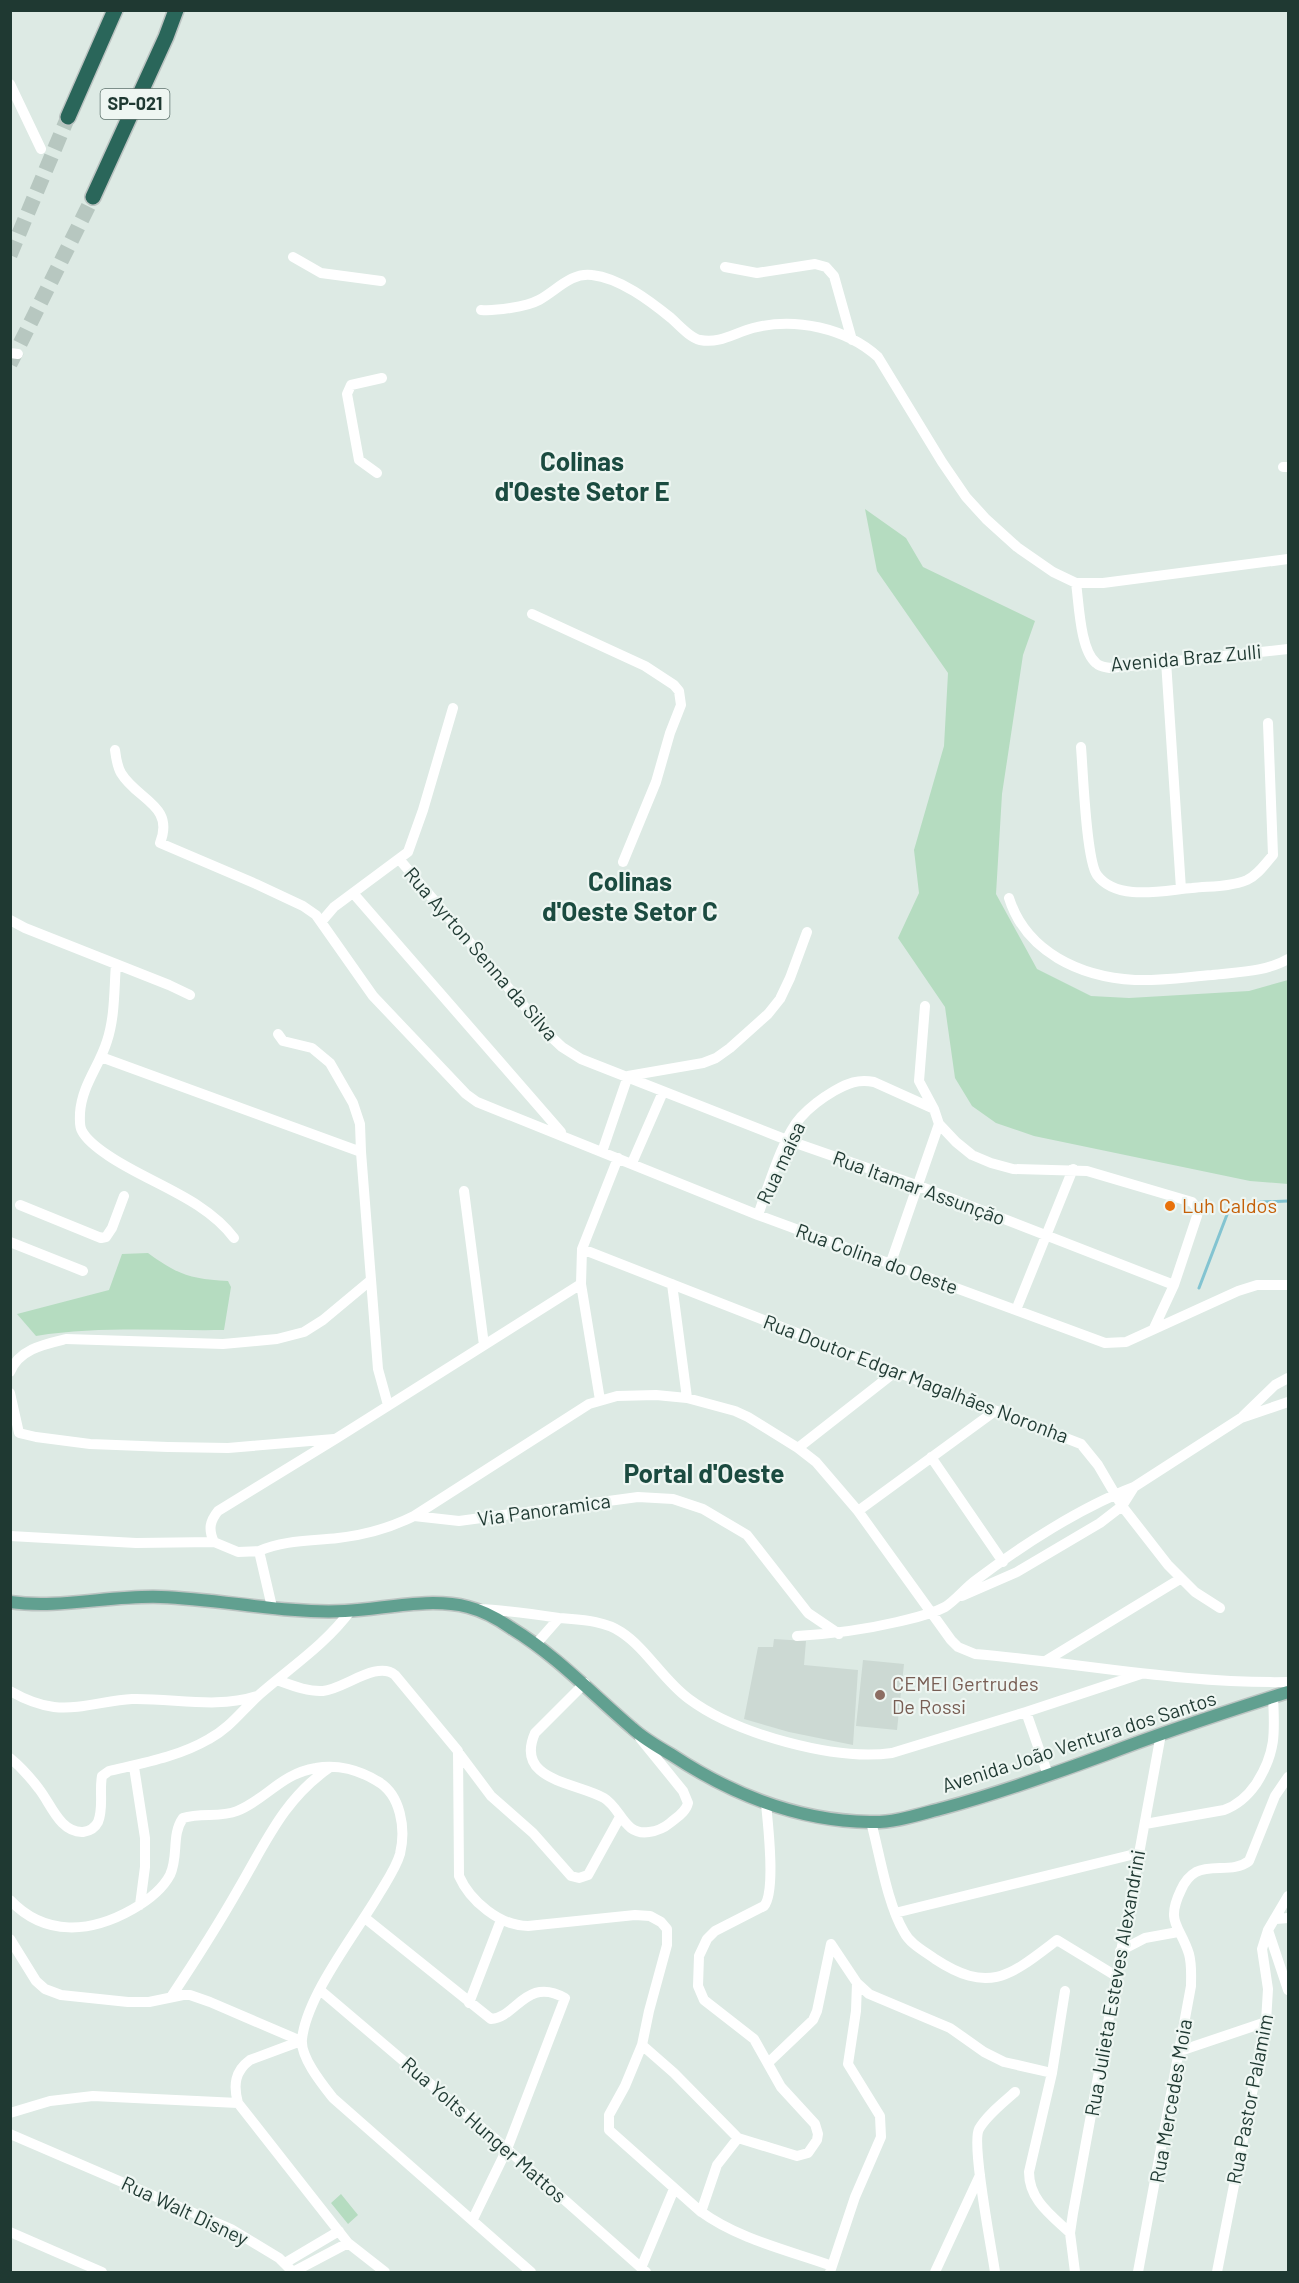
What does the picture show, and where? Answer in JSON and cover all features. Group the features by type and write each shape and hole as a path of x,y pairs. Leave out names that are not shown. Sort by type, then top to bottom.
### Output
{"highway":[{"name":"SP-021","path":"68,117 116,10"},
{"name":"SP-021","path":"93,197 166,37 176,10"}],"main road":[{"name":"Avenida João Ventura dos Santos","path":"10,1602 58,1604 119,1597 163,1597 322,1611 443,1603 474,1608 496,1618 537,1643 585,1683 636,1731 712,1779 766,1803 812,1815 871,1822 891,1821 926,1813 1004,1791 1161,1734 1288,1692"}],"street":[{"path":"10,84 41,149"},
{"path":"293,257 321,273 381,281"},
{"path":"725,267 757,273 815,264 826,267 834,276 852,340"},
{"path":"481,310 493,311 537,301 573,277 592,275 619,284 656,306 697,340 712,342 754,328 795,325 818,327 852,340 868,348 878,357 942,462 966,497 986,519 1017,547 1053,572 1076,583 1103,583 1288,559"},
{"path":"377,473 359,460 347,394 351,385 382,378"},
{"name":"Avenida Braz Zulli","path":"1076,583 1086,645 1096,664 1110,668 1288,649"},
{"path":"532,614 645,666 674,684 679,691 681,705 670,733 656,782 623,862"},
{"path":"1166,661 1181,889"},
{"path":"115,750 120,772 160,813 165,822 160,843 303,906 322,921 334,907 408,852 453,708"},
{"path":"1081,747 1090,852 1096,874 1107,884 1138,893 1158,894 1181,889 1235,884 1258,873 1273,855 1268,723"},
{"name":"Rua Ayrton Senna da Silva","path":"399,859 547,1033 562,1047 581,1059 663,1092"},
{"path":"354,893 563,1135"},
{"path":"1008,898 1020,925 1032,940 1050,954 1067,964 1117,978 1136,980 1239,972 1266,967 1288,959"},
{"path":"10,920 190,995"},
{"name":"Rua Colina do Oeste","path":"322,921 329,935 373,996 466,1094 488,1107 890,1265 1105,1343 1126,1342 1238,1291 1263,1284 1288,1285"},
{"path":"602,1152 628,1076 703,1063 716,1058 730,1048 768,1014 780,999 807,932"},
{"path":"116,964 110,1031 81,1102 82,1131 90,1141 117,1161 195,1204 215,1219 234,1238"},
{"path":"925,1006 919,1081 939,1124 964,1148 991,1163 1013,1169 1073,1169 1103,1175 1192,1202 1198,1209 1174,1285 1154,1328"},
{"path":"278,1034 283,1041 312,1048 330,1063 353,1103 360,1124 378,1369 388,1406"},
{"path":"101,1057 361,1152"},
{"name":"Rua maísa","path":"758,1215 799,1118 819,1100 848,1083 874,1082 934,1109"},
{"path":"632,1163 663,1092"},
{"name":"Rua Itamar Assunção","path":"663,1092 788,1140 919,1186 1174,1285"},
{"path":"890,1265 939,1124"},
{"path":"600,1400 580,1284 582,1249 618,1158"},
{"path":"1016,1311 1073,1169"},
{"path":"464,1191 484,1345"},
{"path":"20,1205 101,1238 106,1237 112,1228 124,1196"},
{"path":"10,1242 83,1271"},
{"name":"Rua Doutor Edgar Magalhães Noronha","path":"582,1249 1080,1444 1098,1465 1122,1506 1180,1579 1220,1608"},
{"path":"10,1372 19,1359 29,1351 43,1344 66,1339 223,1344 277,1339 304,1332 323,1320 371,1281"},
{"path":"214,1542 210,1527 218,1511 580,1284"},
{"path":"672,1284 687,1398"},
{"path":"798,1448 895,1372"},
{"path":"797,1636 839,1634 932,1613 947,1606 975,1581 1077,1514 1115,1494 1134,1487 1241,1418 1275,1385 1288,1378"},
{"path":"10,1393 15,1432 36,1437 90,1444 228,1448 337,1438"},
{"path":"10,1536 136,1543 214,1542 238,1552 259,1551 278,1545 341,1538 383,1530 414,1516 572,1414 600,1400 616,1396 656,1395 687,1398 735,1411 766,1427 816,1462 858,1510 951,1640 965,1651 1144,1673 1257,1683 1288,1682"},
{"path":"1241,1418 1288,1402"},
{"path":"858,1510 995,1411"},
{"path":"931,1457 1003,1562"},
{"path":"953,1599 984,1588 1017,1572 1100,1523 1122,1506 1134,1487"},
{"name":"Via Panoramica","path":"414,1516 459,1521 638,1497 673,1499 703,1509 747,1535 808,1612 839,1634"},
{"path":"259,1551 272,1607"},
{"path":"1047,1660 1180,1579"},
{"path":"474,1608 592,1621 621,1632 676,1688 705,1709 778,1739 845,1753 876,1755 892,1753 1144,1673"},
{"path":"10,1758 37,1786 62,1823 71,1830 81,1832 90,1830 97,1825 100,1815 102,1776 109,1771 134,1767 186,1750 230,1725 258,1696 338,1628 351,1610"},
{"path":"537,1643 559,1618"},
{"path":"277,1680 293,1686 322,1691 337,1688 375,1671 391,1672 458,1752 491,1796 533,1833 571,1876 579,1878 588,1875 620,1817"},
{"path":"585,1683 535,1733 530,1750 531,1759 547,1776 604,1798 631,1829 640,1833 657,1830 683,1812 688,1803 683,1791 636,1731"},
{"path":"10,1691 38,1705 57,1708 132,1700 228,1703 258,1696"},
{"path":"1145,1824 1224,1810 1234,1807 1248,1796 1262,1774 1272,1750 1273,1697"},
{"path":"1026,1712 1048,1775"},
{"name":"Rua Julieta Esteves Alexandrini","path":"1075,2272 1070,2233 1161,1734"},
{"path":"458,1752 459,1876 468,1891 501,1920 511,1925 528,1926 635,1915 650,1916 662,1922 667,1929 668,1945 642,2045 625,2086 609,2115 609,2130 701,2212 730,2230 831,2269 855,2197 881,2137 882,2127 874,2104 848,2064 856,2011 857,1983"},
{"path":"171,1996 223,1915 283,1812 309,1782 331,1766"},
{"path":"10,1900 22,1912 37,1921 66,1927 97,1925 118,1918 140,1905 162,1886 174,1864 176,1832 183,1818 190,1815 223,1815 236,1812 290,1776 306,1770 331,1766 351,1770 381,1782 388,1788 400,1812 402,1843 399,1856 365,1918 320,1990 301,2041 309,2062 333,2098 531,2272"},
{"path":"134,1767 145,1838 145,1867 140,1905"},
{"name":"Rua Mercedes Moia","path":"1138,2272 1191,1986 1189,1955 1174,1922 1175,1902 1189,1877 1198,1871 1239,1866 1249,1861 1271,1806 1288,1777"},
{"path":"642,2045 674,2073 738,2138 797,2156 808,2153 817,2140 815,2124 782,2087 754,2039 704,2000 698,1986 699,1956 707,1939 716,1931 764,1906 767,1902 770,1873 766,1803"},
{"path":"871,1822 895,1913 904,1934 915,1946 941,1963 968,1976 988,1978 1004,1975 1019,1969 1057,1940 1116,1976"},
{"path":"895,1913 1139,1853"},
{"name":"Rua Pastor Palamim","path":"1217,2272 1266,2022 1268,1989 1262,1949 1268,1930 1288,1896"},
{"path":"365,1918 469,2003 493,2019 532,1995 549,1992 565,1998 507,2149 472,2219"},
{"path":"1276,1919 1288,1918"},
{"path":"469,2003 501,1920"},
{"path":"1268,1930 1288,1990"},
{"path":"1120,1951 1145,1938 1178,1932"},
{"path":"10,1939 36,1981 45,1989 61,1995 128,2002 149,2002 183,1995 199,1997 301,2041"},
{"path":"768,2063 813,2020 817,2012 831,1944 857,1983 869,1994 950,2028 984,2052 1004,2062 1052,2073"},
{"name":"Rua Yolts Hunger Mattos","path":"320,1990 507,2149 643,2270"},
{"path":"1065,1991 1052,2073 1035,2138 1029,2184 1038,2202 1070,2233"},
{"path":"1180,2050 1266,2022"},
{"path":"301,2041 244,2065 235,2083 238,2103 348,2243 385,2272"},
{"path":"995,2272 977,2142 980,2128 1015,2092"},
{"path":"10,2113 50,2101 93,2096 238,2103"},
{"name":"Rua Walt Disney","path":"10,2134 231,2229 285,2263 293,2272"},
{"path":"701,2212 717,2165 738,2138"},
{"path":"935,2272 980,2174"},
{"path":"643,2270 674,2189"},
{"path":"285,2263 339,2231"},
{"path":"10,2232 102,2272"},
{"path":"293,2272 348,2243"}],"shaded area":[{"path":"774,1639 806,1641 804,1665 858,1670 853,1745 789,1732 744,1719 758,1647 773,1647"},
{"name":"CEMEI Gertrudes De Rossi","path":"863,1660 904,1664 897,1730 856,1726"}],"green space":[{"path":"865,509 906,538 923,567 1035,621 1023,655 1002,794 996,894 1037,969 1091,996 1129,998 1249,991 1288,980 1288,1184 1250,1181 1034,1136 996,1123 972,1106 955,1078 945,1007 898,938 919,893 914,850 944,746 948,673 877,571"},
{"path":"148,1253 185,1274 204,1279 228,1281 231,1287 224,1330 107,1330 36,1336 17,1314 109,1290 122,1254"},
{"path":"341,2194 358,2215 348,2224 331,2203"}],"waterway":[{"path":"1199,1288 1228,1212 1261,1202 1288,1201"}],"tunnel":[{"path":"10,255 68,117"},
{"path":"10,364 93,197"}],"place":[{"name":"Luh Caldos","path":"1170,1206"},
{"name":"CEMEI Gertrudes De Rossi","path":"880,1695"}],"district":[{"name":"Colinas d'Oeste Setor E","path":"582,477"},
{"name":"Colinas d'Oeste Setor C","path":"630,897"},
{"name":"Portal d'Oeste","path":"704,1474"}]}
